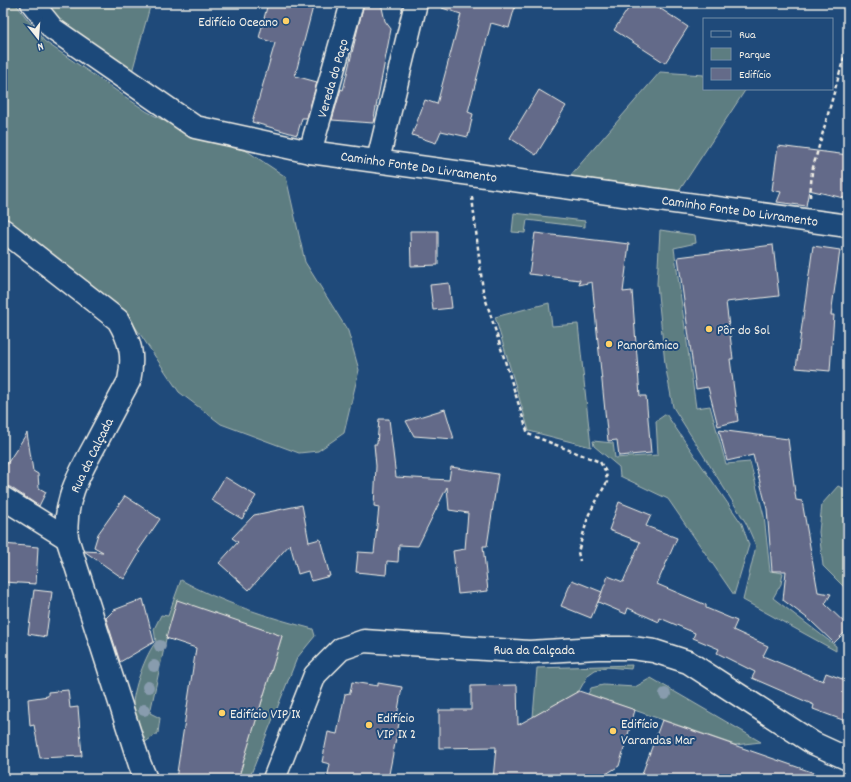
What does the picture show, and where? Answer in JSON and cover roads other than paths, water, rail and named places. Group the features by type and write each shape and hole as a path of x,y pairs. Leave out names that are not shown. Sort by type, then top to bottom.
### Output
{"street":[{"name":"Caminho Fonte Do Livramento","path":"32,3 53,29 195,127 310,152 378,160 848,226"},
{"name":"Vereda do Paço","path":"310,152 352,3"},
{"path":"378,160 416,3"},
{"name":"Rua da Calçada","path":"3,230 118,320 128,337 132,366 129,381 75,482 65,523 67,538 140,765 146,779"},
{"path":"3,498 67,538"},
{"name":"Rua da Calçada","path":"274,779 315,676 341,649 364,642 529,652 597,648 632,648 654,651 688,662 813,743 848,759"}],"place":[{"name":"Edifício Oceano","path":"286,21"},
{"name":"Pôr do Sol","path":"709,329"},
{"name":"Panorâmico","path":"609,344"},
{"name":"Edifício VIP IX","path":"222,713"},
{"name":"Edifício VIP IX 2","path":"369,725"},
{"name":"Edifício Varandas Mar","path":"613,731"}]}
